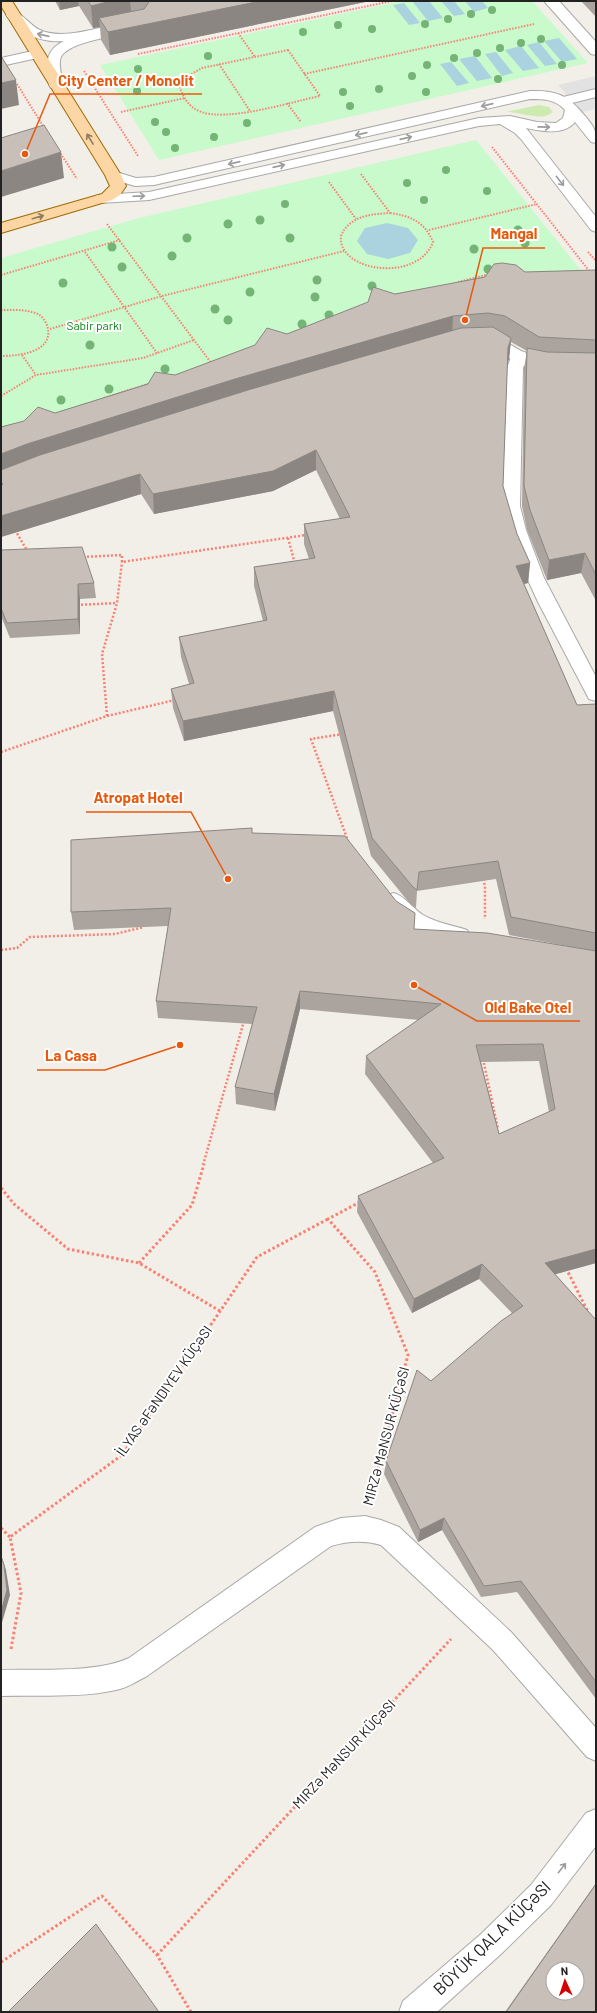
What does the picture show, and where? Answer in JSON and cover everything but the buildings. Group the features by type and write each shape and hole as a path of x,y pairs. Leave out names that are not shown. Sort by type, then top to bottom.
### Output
{"main road":[{"path":"1,228 112,195 118,188 112,174 5,1"}],"street":[{"path":"551,1 596,51"},
{"path":"1,62 37,54"},
{"path":"568,105 596,93"},
{"path":"465,341 486,340 496,342 531,363 544,366 596,366"},
{"name":"BÖYÜK QALA KÜÇƏSI","path":"414,2012 491,1944 541,1895 596,1824"}],"lane":[{"path":"13,15 30,30 50,37 73,36 141,24 66,44 60,48 54,60 56,84"},
{"path":"112,174 135,182 154,181 530,95 553,96 568,105 596,139"},
{"path":"100,199 149,196 492,120 510,120 535,127 555,127 564,124 572,117 568,105"},
{"path":"492,120 504,122 520,130 596,227"},
{"path":"519,356 515,368 511,506 514,523 528,563 596,694"},
{"path":"383,888 403,912 433,931 485,942"},
{"path":"3,1683 91,1680 117,1677 138,1667 324,1536 341,1530 361,1528 376,1529 390,1536 502,1641 596,1748"}],"path":[{"path":"138,54 392,1"},
{"path":"304,74 566,17"},
{"path":"238,33 255,57"},
{"path":"66,44 140,159"},
{"path":"288,50 320,96 250,111 206,115 194,109 185,98 180,88 188,77 195,72 219,64 255,57 288,50"},
{"path":"219,64 250,111"},
{"path":"13,78 49,135"},
{"path":"121,112 185,98"},
{"path":"287,103 304,126"},
{"path":"40,129 45,128"},
{"path":"489,143 538,204 590,273"},
{"path":"57,148 78,181"},
{"path":"359,171 390,213"},
{"path":"326,178 356,219"},
{"path":"429,230 538,204"},
{"path":"390,213 406,216 420,222 429,230 433,242 428,254 415,263 396,268 368,265 356,261 344,251 340,239 344,228 356,219 372,214 390,213"},
{"path":"104,220 215,368"},
{"path":"1,275 85,252 120,240"},
{"path":"50,329 162,296 344,251"},
{"path":"588,251 596,261"},
{"path":"85,252 157,353"},
{"path":"452,284 492,274"},
{"path":"1,310 18,308 34,311 46,319 50,329 49,337 43,345 22,355 1,356"},
{"path":"1,396 36,375 143,358 194,340"},
{"path":"22,355 36,375"},
{"path":"211,364 218,361"},
{"path":"99,400 151,383"},
{"path":"13,527 29,553"},
{"path":"122,562 311,535"},
{"path":"288,538 296,568"},
{"path":"77,557 122,555 117,603 102,654 108,716"},
{"path":"71,605 117,603"},
{"path":"1,752 108,716 176,700"},
{"path":"347,733 311,739 350,846"},
{"path":"481,872 485,886 485,942"},
{"path":"1,950 17,948 30,937 115,934 148,925"},
{"path":"139,1263 192,1205 245,1014"},
{"path":"482,1054 498,1129 502,1136"},
{"path":"492,1132 498,1129"},
{"path":"1,1188 14,1204 68,1249 139,1263 220,1311"},
{"path":"328,1219 362,1201"},
{"name":"İLYAS ƏFƏNDIYEV KÜÇƏSI","path":"10,1537 122,1455 257,1257 328,1219"},
{"name":"MIRZƏ MƏNSUR KÜÇƏSI","path":"328,1219 375,1272 408,1355 382,1458 361,1528"},
{"path":"565,1267 590,1316"},
{"path":"1,1528 10,1537 21,1594 3,1683"},
{"name":"MIRZƏ MƏNSUR KÜÇƏSI","path":"157,1955 474,1614"},
{"path":"1,1962 102,1896 157,1955 191,2012"}],"green space":[{"path":"402,1 532,1 588,63 159,160 100,65"},
{"path":"539,105 549,107 553,112 549,115 531,116 506,112"},
{"name":"Sabir parkı","path":"476,140 588,279 1,448 1,258 139,218"}],"shaded area":[{"path":"596,76 596,109 582,112 558,85"}],"water":[{"path":"412,1 429,1 443,18 428,21"},
{"path":"441,1 454,1 465,14 454,16"},
{"path":"465,1 482,1 488,8 474,12"},
{"path":"404,3 420,23 409,25 393,5"},
{"path":"559,38 577,59 562,62 544,41"},
{"path":"539,42 557,64 545,66 527,45"},
{"path":"521,46 539,68 523,71 505,50"},
{"path":"496,52 513,73 502,76 485,54"},
{"path":"475,56 492,78 477,81 459,59"},
{"path":"451,62 469,83 457,86 440,64"},
{"path":"387,223 408,228 418,240 410,253 388,259 367,254 357,241 365,228"}],"place":[{"name":"City Center / Monolit","path":"25,154"},
{"name":"Mangal","path":"465,320"},
{"name":"Atropat Hotel","path":"228,879"},
{"name":"Old Bake Otel","path":"414,985"},
{"name":"La Casa","path":"180,1045"}]}
